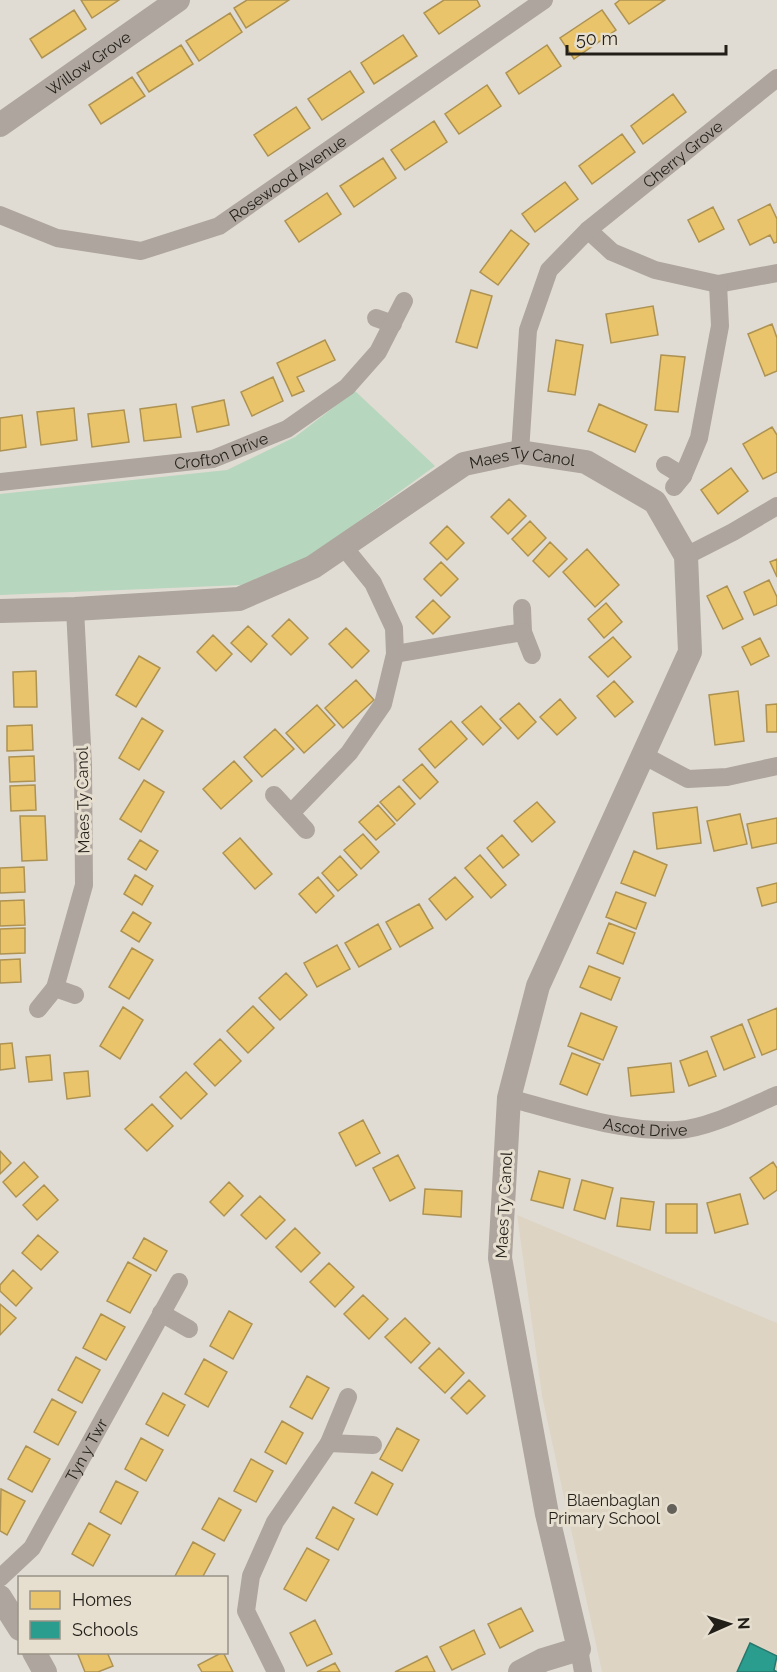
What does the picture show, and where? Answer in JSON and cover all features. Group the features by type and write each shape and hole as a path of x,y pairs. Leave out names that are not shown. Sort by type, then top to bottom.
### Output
{"street":[{"name":"Willow Grove","path":"0,125 178,0"},
{"name":"Rosewood Avenue","path":"0,215 57,238 141,251 219,226 544,0"},
{"name":"Cherry Grove","path":"520,452 528,330 549,270 588,230 777,78"},
{"path":"588,230 612,252 655,270 718,284 777,273"},
{"path":"665,465 678,481 699,438 720,326 718,284"},
{"name":"Crofton Drive","path":"0,483 213,459 287,429 347,387 378,352 404,301"},
{"path":"376,318 393,324"},
{"name":"Maes Ty Canol","path":"0,611 239,599 313,567 464,464 520,452 586,462 656,501 686,556 690,652 538,986 509,1098 500,1258 545,1503 581,1661"},
{"path":"686,556 734,532 777,506"},
{"path":"291,813 350,753 383,704 395,654 394,628 373,584 343,546"},
{"path":"522,608 523,632 532,655"},
{"name":"Maes Ty Canol","path":"38,1009 55,988 69,948 84,885 83,765 75,609"},
{"path":"395,654 523,632"},
{"path":"643,755 688,779 728,777 777,766"},
{"path":"274,795 306,830"},
{"path":"55,988 75,995"},
{"name":"Ascot Drive","path":"509,1098 608,1124 678,1130 726,1117 777,1095"},
{"name":"Tyn y Twr","path":"0,1578 32,1548 179,1282"},
{"path":"161,1313 189,1329"},
{"path":"276,1672 246,1611 251,1576 275,1522 329,1443 348,1397"},
{"path":"329,1443 373,1445"},
{"path":"0,1597 18,1626"},
{"path":"33,1654 39,1672"},
{"path":"34,1654 45,1672"},
{"path":"520,1672 543,1660 581,1661"}],"shaded area":[{"name":"Blaenbaglan Primary School","path":"517,1215 777,1323 777,1672 602,1672 542,1396"}],"green space":[{"path":"355,391 435,466 311,556 241,585 0,595 0,494 227,470 295,437"}],"building: Homes":[{"path":"81,0 119,0 92,18"},
{"path":"247,0 289,0 246,28 234,8"},
{"path":"444,0 477,0 480,6 439,34 424,13"},
{"path":"620,0 665,0 629,24 615,4"},
{"path":"74,10 86,29 42,58 30,39"},
{"path":"602,10 616,30 574,59 560,38"},
{"path":"230,13 242,32 199,61 186,41"},
{"path":"403,35 417,56 374,84 361,63"},
{"path":"181,45 193,64 149,92 137,73"},
{"path":"547,45 561,66 519,94 506,73"},
{"path":"350,71 364,92 322,120 308,99"},
{"path":"132,77 145,96 101,124 89,105"},
{"path":"487,85 501,106 459,134 445,114"},
{"path":"673,94 686,112 643,144 631,126"},
{"path":"296,107 310,128 268,156 254,135"},
{"path":"434,121 447,142 405,170 391,150"},
{"path":"622,134 635,152 592,184 579,166"},
{"path":"383,158 396,178 354,207 340,186"},
{"path":"565,182 578,199 535,232 522,214"},
{"path":"327,193 341,214 299,242 285,221"},
{"path":"770,204 777,219 777,242 774,243 770,235 750,245 738,220"},
{"path":"713,207 724,229 699,242 688,220"},
{"path":"511,230 529,244 498,285 480,272"},
{"path":"471,290 492,296 477,348 456,342"},
{"path":"653,306 658,335 611,343 606,314"},
{"path":"772,324 777,338 777,371 765,376 748,334"},
{"path":"325,340 335,360 297,377 304,391 292,396 277,363"},
{"path":"556,340 583,345 575,395 548,391"},
{"path":"661,355 685,357 678,412 655,410"},
{"path":"273,377 283,401 252,416 241,392"},
{"path":"224,400 229,425 197,432 192,407"},
{"path":"176,404 181,437 144,441 140,409"},
{"path":"599,404 647,425 635,452 588,431"},
{"path":"74,408 77,440 41,445 37,412"},
{"path":"124,410 129,442 92,447 88,414"},
{"path":"22,415 26,447 0,451 0,418"},
{"path":"772,427 777,435 777,472 763,479 743,444"},
{"path":"731,468 748,491 718,514 701,490"},
{"path":"509,499 526,516 508,534 491,517"},
{"path":"530,521 546,538 528,556 512,539"},
{"path":"447,526 464,543 447,560 430,543"},
{"path":"550,542 567,559 549,577 533,561"},
{"path":"587,549 619,585 595,607 563,572"},
{"path":"777,559 777,577 770,562"},
{"path":"441,562 458,579 441,596 424,579"},
{"path":"769,580 777,597 777,605 754,615 744,592"},
{"path":"727,586 743,619 723,629 707,596"},
{"path":"433,600 450,617 433,634 416,617"},
{"path":"606,603 622,622 604,638 588,619"},
{"path":"289,619 308,638 291,655 272,636"},
{"path":"248,626 267,644 251,662 231,643"},
{"path":"346,628 369,651 352,668 329,644"},
{"path":"213,635 232,654 216,671 197,652"},
{"path":"613,637 631,657 608,677 589,657"},
{"path":"760,638 769,656 751,665 742,647"},
{"path":"139,656 160,668 136,707 116,695"},
{"path":"36,671 37,707 14,707 13,672"},
{"path":"356,680 374,700 343,728 325,708"},
{"path":"614,681 633,702 615,717 597,696"},
{"path":"738,691 744,741 715,745 709,695"},
{"path":"560,699 576,718 557,735 540,717"},
{"path":"519,703 536,722 518,739 500,719"},
{"path":"777,704 777,732 767,732 766,705"},
{"path":"317,705 335,725 304,753 286,733"},
{"path":"481,706 501,728 483,745 462,722"},
{"path":"142,718 163,731 139,770 119,758"},
{"path":"451,721 467,739 435,768 419,749"},
{"path":"32,725 33,750 7,751 7,726"},
{"path":"275,729 294,749 262,777 244,757"},
{"path":"34,756 35,781 10,782 9,757"},
{"path":"234,761 252,781 221,809 203,789"},
{"path":"422,764 438,782 420,799 403,780"},
{"path":"144,780 164,792 141,832 120,819"},
{"path":"35,785 36,810 11,811 10,786"},
{"path":"399,786 415,804 397,821 380,802"},
{"path":"537,802 555,822 532,842 514,821"},
{"path":"378,805 395,824 376,840 359,822"},
{"path":"697,807 701,843 657,849 653,813"},
{"path":"740,814 747,844 714,851 707,821"},
{"path":"20,816 45,816 47,860 22,861"},
{"path":"777,818 777,843 752,848 747,824"},
{"path":"363,834 379,852 361,869 344,850"},
{"path":"502,835 519,855 503,868 487,848"},
{"path":"240,838 272,874 255,889 223,853"},
{"path":"140,840 158,851 146,870 128,859"},
{"path":"634,851 667,865 655,896 621,883"},
{"path":"480,855 506,885 491,898 465,868"},
{"path":"340,856 357,875 338,891 322,873"},
{"path":"24,867 25,892 0,893 0,868"},
{"path":"135,875 153,886 142,905 124,894"},
{"path":"318,877 334,896 316,913 299,894"},
{"path":"455,877 473,897 446,920 429,899"},
{"path":"777,883 777,902 762,906 757,888"},
{"path":"616,892 646,903 636,929 606,917"},
{"path":"24,900 25,925 0,926 0,901"},
{"path":"419,904 433,928 400,947 386,922"},
{"path":"133,912 151,923 139,942 121,931"},
{"path":"609,923 635,933 623,964 597,953"},
{"path":"378,924 391,949 359,967 345,943"},
{"path":"25,928 25,953 0,954 0,929"},
{"path":"337,945 350,969 317,987 304,963"},
{"path":"132,948 153,960 129,999 109,987"},
{"path":"20,959 21,982 0,983 0,960"},
{"path":"589,966 620,978 611,1000 580,987"},
{"path":"286,973 307,995 280,1020 259,998"},
{"path":"253,1006 274,1028 248,1053 227,1031"},
{"path":"123,1007 143,1020 120,1059 100,1046"},
{"path":"777,1008 777,1049 762,1055 748,1020"},
{"path":"581,1013 617,1027 603,1060 568,1046"},
{"path":"742,1024 755,1057 724,1070 711,1037"},
{"path":"220,1039 241,1061 215,1086 194,1064"},
{"path":"12,1043 15,1068 0,1070 0,1044"},
{"path":"707,1051 716,1076 689,1086 680,1061"},
{"path":"572,1053 600,1064 587,1095 560,1084"},
{"path":"50,1055 52,1080 29,1082 26,1057"},
{"path":"671,1063 674,1092 631,1096 628,1068"},
{"path":"88,1071 90,1096 67,1099 64,1073"},
{"path":"186,1072 207,1094 181,1119 160,1097"},
{"path":"152,1104 173,1126 147,1151 125,1129"},
{"path":"363,1120 380,1153 356,1166 339,1133"},
{"path":"0,1151 11,1163 0,1174"},
{"path":"398,1155 415,1188 390,1201 373,1168"},
{"path":"24,1162 38,1177 16,1197 3,1182"},
{"path":"773,1162 777,1168 777,1190 764,1199 750,1178"},
{"path":"539,1171 570,1179 563,1208 531,1200"},
{"path":"582,1180 613,1188 605,1219 574,1210"},
{"path":"229,1182 243,1196 224,1216 210,1202"},
{"path":"44,1185 58,1200 37,1220 23,1205"},
{"path":"425,1189 462,1191 461,1217 423,1214"},
{"path":"740,1194 748,1224 715,1233 707,1203"},
{"path":"260,1196 285,1220 266,1239 241,1215"},
{"path":"621,1198 654,1202 650,1230 617,1226"},
{"path":"666,1204 697,1204 697,1233 666,1233"},
{"path":"295,1228 320,1253 301,1272 276,1247"},
{"path":"38,1235 58,1252 41,1270 22,1253"},
{"path":"144,1238 167,1251 156,1271 133,1258"},
{"path":"128,1262 151,1275 130,1313 107,1301"},
{"path":"329,1263 354,1287 335,1307 310,1282"},
{"path":"13,1270 32,1288 16,1306 0,1291 0,1285"},
{"path":"363,1295 388,1319 369,1339 344,1314"},
{"path":"0,1304 16,1318 0,1335"},
{"path":"229,1311 252,1324 233,1359 210,1346"},
{"path":"101,1314 125,1327 106,1360 83,1348"},
{"path":"405,1318 430,1343 411,1363 385,1337"},
{"path":"439,1348 464,1373 445,1393 419,1368"},
{"path":"76,1357 100,1370 82,1403 58,1390"},
{"path":"204,1359 227,1372 208,1407 185,1394"},
{"path":"307,1376 329,1388 312,1419 290,1407"},
{"path":"469,1380 485,1396 467,1414 451,1398"},
{"path":"163,1393 185,1405 168,1436 146,1424"},
{"path":"52,1399 76,1412 58,1445 34,1432"},
{"path":"282,1421 303,1433 286,1464 265,1452"},
{"path":"397,1428 419,1440 402,1471 380,1459"},
{"path":"141,1438 163,1450 146,1481 125,1469"},
{"path":"26,1446 50,1459 32,1492 8,1479"},
{"path":"251,1459 273,1471 256,1502 234,1491"},
{"path":"372,1472 393,1484 377,1515 355,1503"},
{"path":"116,1481 138,1492 121,1524 100,1512"},
{"path":"1,1489 25,1501 7,1535 0,1531"},
{"path":"219,1498 241,1510 224,1541 202,1529"},
{"path":"333,1507 354,1519 338,1550 316,1538"},
{"path":"89,1523 110,1535 93,1566 72,1554"},
{"path":"193,1542 215,1554 203,1576 175,1576"},
{"path":"307,1548 329,1560 306,1601 284,1589"},
{"path":"521,1608 533,1631 500,1648 488,1624"},
{"path":"315,1620 332,1654 307,1666 290,1633"},
{"path":"474,1630 485,1654 452,1670 440,1647"},
{"path":"78,1654 108,1654 113,1666 98,1672 85,1672"},
{"path":"219,1654 224,1654 233,1672 202,1672 198,1665"},
{"path":"427,1656 435,1672 395,1672"},
{"path":"335,1663 340,1672 317,1672"}],"building: Schools":[{"path":"750,1643 777,1656 774,1670 777,1672 737,1672"}],"place":[{"name":"Blaenbaglan Primary School","path":"672,1509"}]}
